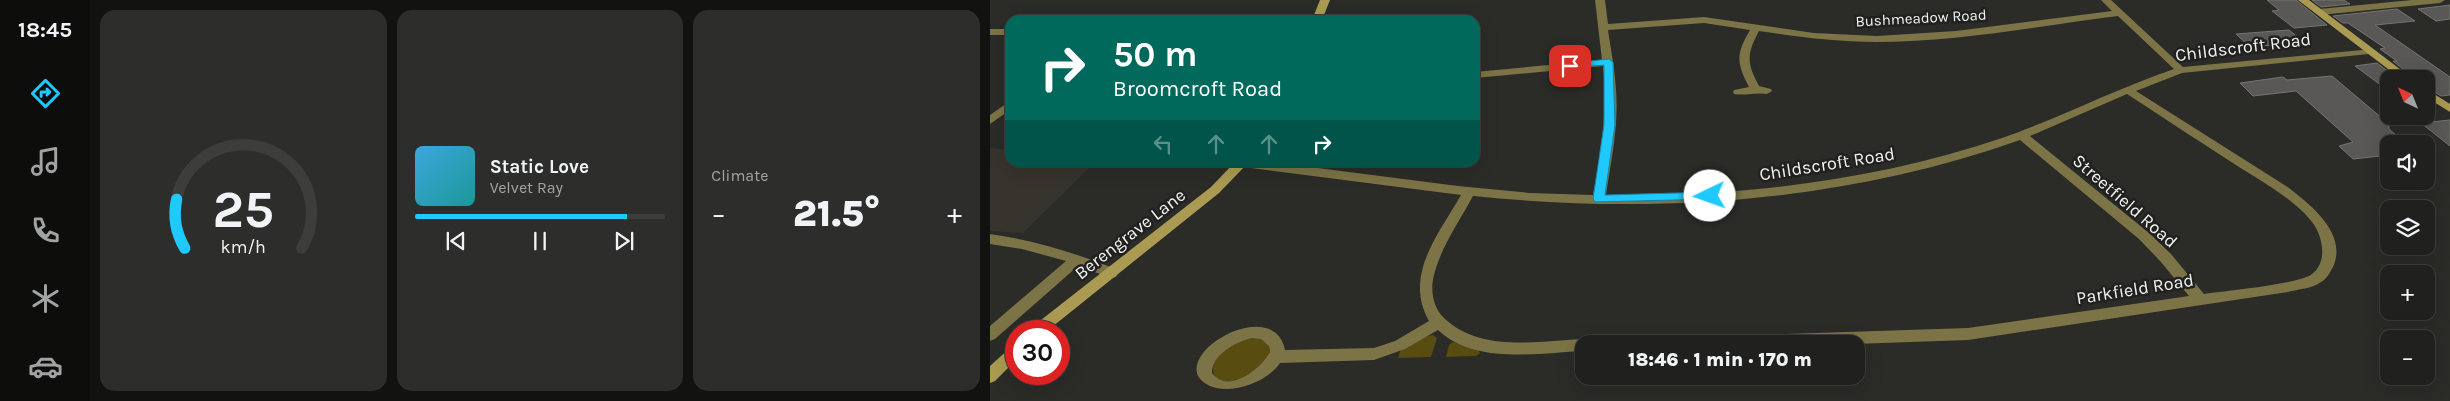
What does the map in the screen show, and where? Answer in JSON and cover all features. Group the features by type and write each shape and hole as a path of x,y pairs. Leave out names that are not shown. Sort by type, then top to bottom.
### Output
{"street":[{"path":"1318,15 1325,0"},
{"path":"1599,199 1610,118 1609,62 1600,0"},
{"path":"2106,0 2181,70"},
{"path":"2303,0 2395,70"},
{"path":"2319,12 2440,0"},
{"name":"Bushmeadow Road","path":"1604,27 1704,20 1814,36 1877,39 1956,34 2120,13"},
{"path":"1755,90 1743,64 1743,50 1756,28"},
{"path":"992,32 1005,32"},
{"name":"Childscroft Road","path":"1275,167 1530,197 1599,199 1690,197 1812,186 1909,168 2022,136 2128,90 2181,70 2369,51"},
{"path":"1480,75 1609,62"},
{"name":"Parkfield Road","path":"1865,337 1968,334 2199,298 2288,287 2316,279 2328,264 2330,245 2324,226 2309,210 2285,191 2128,90"},
{"path":"1738,92 1767,91"},
{"path":"2435,98 2450,109"},
{"path":"990,121 1005,108"},
{"name":"Streetfield Road","path":"2022,136 2144,236 2166,258 2199,298"},
{"name":"Berengrave Lane","path":"1051,320 1216,190 1239,167"},
{"path":"1470,191 1430,264 1427,275 1426,295 1431,311 1439,322 1458,337 1488,347 1575,345"},
{"path":"990,239 1024,243 1077,259 1111,273"},
{"path":"990,335 1077,259"},
{"path":"1276,357 1374,354 1400,345 1439,322"},
{"path":"1258,332 1269,336 1277,345 1276,357 1265,371 1238,385 1218,386 1210,382 1206,375 1206,363 1212,353 1230,338 1243,333 1258,332"},
{"path":"990,376 1005,362"}],"shaded area":[{"path":"990,148 1005,150 1005,167 1090,167 1023,233 990,231"},
{"path":"1433,335 1437,338 1431,357 1398,358 1401,348 1423,337"},
{"path":"1258,337 1269,344 1270,352 1266,361 1241,380 1228,383 1219,381 1214,374 1217,357 1226,348 1239,341"},
{"path":"1453,342 1478,350 1480,353 1476,356 1446,357 1449,345"}],"building":[{"path":"2267,0 2296,0 2327,25 2294,28 2272,11 2279,10"},
{"path":"2312,0 2344,0 2350,4 2321,7"},
{"path":"2450,5 2450,19 2436,21 2418,9"},
{"path":"2397,9 2415,21 2375,25 2450,77 2450,95 2441,96 2435,92 2435,70 2404,70 2393,61 2397,61 2380,49 2385,48 2348,23 2343,23 2333,16"},
{"path":"2289,30 2304,42 2250,47 2236,34"},
{"path":"2377,63 2386,70 2380,70 2380,84 2355,66"},
{"path":"2332,76 2380,116 2380,125 2389,125 2389,129 2396,135 2380,135 2380,156 2353,159 2339,146 2353,142 2296,91 2253,96 2240,83 2283,77 2287,80"},
{"path":"2450,120 2450,146 2424,125 2435,125 2435,122"}],"route":[{"path":"1570,66 1609,62 1611,92 1610,125 1599,199 1710,196"}]}
